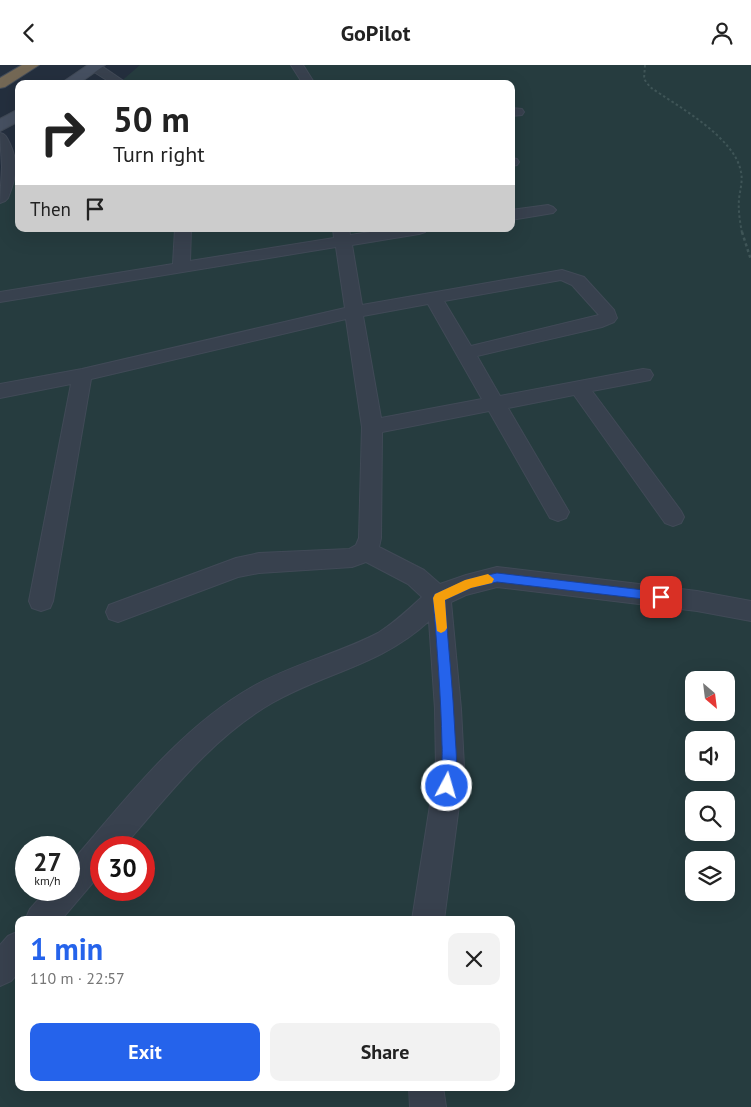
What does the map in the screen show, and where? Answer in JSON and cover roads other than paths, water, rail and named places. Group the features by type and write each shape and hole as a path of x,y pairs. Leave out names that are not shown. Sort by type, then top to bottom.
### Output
{"highway":[{"path":"0,85 32,65"}],"main road":[{"path":"73,80 96,66"},
{"path":"0,126 15,117"}],"street":[{"path":"297,65 306,80"},
{"path":"96,66 116,80"},
{"path":"0,137 9,156 10,173 0,198"},
{"path":"515,214 548,210"},
{"path":"181,269 183,232"},
{"path":"0,297 181,269 341,234 372,232"},
{"path":"118,612 236,568 259,563 352,558 366,551 370,539 372,427 341,234"},
{"path":"0,391 82,375 353,312 562,275 578,281 608,314 608,318 602,321 466,353"},
{"path":"434,297 558,512"},
{"path":"41,601 82,375"},
{"path":"372,427 643,375"},
{"path":"579,387 673,517"},
{"path":"366,551 416,577 439,598 448,709 450,767 429,916"},
{"path":"114,836 194,747 245,705 286,682 372,648 398,633 439,598 469,583 497,577 697,601 751,611"},
{"path":"80,875 90,864"},
{"path":"44,916 58,901"},
{"path":"0,970 15,952"},
{"path":"426,1091 428,1107"}]}
